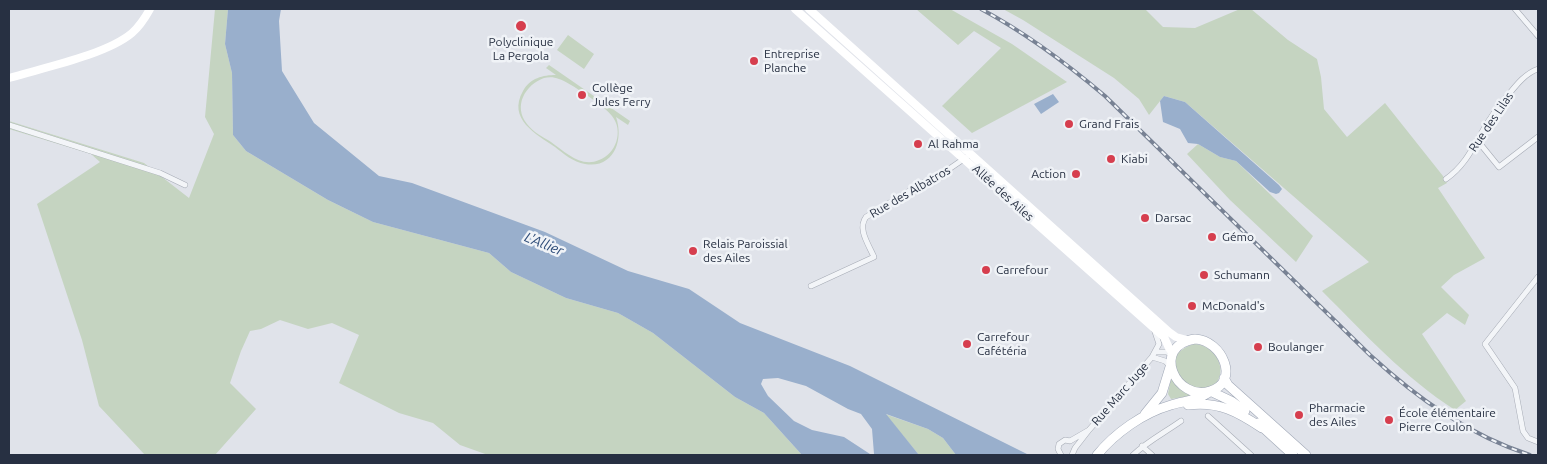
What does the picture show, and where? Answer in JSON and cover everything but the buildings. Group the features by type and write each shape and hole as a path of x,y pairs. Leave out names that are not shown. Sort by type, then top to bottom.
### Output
{"main road":[{"path":"9,78 93,53 120,42 139,26 150,9"},
{"name":"Allée des Ailes","path":"795,9 1164,337 1172,353"},
{"name":"Allée des Ailes","path":"809,9 1169,332 1176,337 1188,340"},
{"path":"1097,455 1113,439 1142,418 1170,405 1196,400 1221,384 1224,378 1225,365 1217,349 1212,344 1201,339 1188,340 1180,344 1172,353 1162,393 1142,418"},
{"path":"1170,366 1172,374 1182,386 1197,392 1209,391 1231,401 1247,412 1293,455"},
{"path":"1224,378 1228,385 1306,455"},
{"path":"1142,418 1174,407 1199,404 1220,406 1239,412 1262,428"}],"street":[{"path":"1515,9 1538,36"},
{"name":"Rue des Lilas","path":"1446,179 1458,169 1490,119 1524,76 1538,69"},
{"path":"9,124 160,173 185,185"},
{"path":"1477,140 1499,167 1538,137"},
{"name":"Rue des Albatros","path":"811,286 874,257 862,229 866,217 924,182 936,178 971,154"},
{"path":"1538,277 1485,344 1515,388 1523,431 1528,438 1538,442"},
{"path":"1154,329 1159,344 1154,354"},
{"name":"Rue Marc Juge","path":"1072,455 1088,430 1154,354 1172,353"},
{"name":"Rue Marc Juge","path":"1154,354 1165,360 1170,366"},
{"path":"1208,416 1251,455"},
{"path":"1133,455 1151,439 1182,421"},
{"name":"Rue Marc Juge","path":"1070,441 1088,430"},
{"path":"1061,455 1058,449 1059,444 1065,440 1070,441 1075,448"},
{"path":"1142,446 1152,455"}],"green space":[{"path":"215,9 228,9 225,44 232,73 233,135 246,151 328,200 373,222 489,253 511,272 566,298 618,313 653,333 735,397 764,413 802,455 488,455 460,445 433,423 399,413 339,383 359,335 332,323 308,329 280,320 261,329 250,331 230,383 256,409 215,455 145,455 99,406 82,340 37,204 100,162 91,154 9,129 9,121 144,163 189,198 214,134 205,117"},
{"path":"916,9 950,9 1012,44 1067,82 972,133 942,106 1001,48 974,31 958,45"},
{"path":"1003,9 1145,9 1163,27 1195,28 1240,9 1251,9 1288,40 1317,59 1324,109 1347,137 1385,103 1443,176 1447,183 1438,188 1485,258 1454,275 1441,287 1469,315 1465,325 1447,313 1422,334 1466,401 1455,410 1419,384 1322,291 1369,262 1185,102 1164,96 1149,115 1139,99 1114,78"},
{"path":"568,35 594,54 584,69 557,50"},
{"path":"549,65 630,121 628,125 616,117 619,135 617,143 610,157 603,162 585,164 573,160 532,131 521,118 519,101 529,83 537,78 556,75 546,68","holes":["551,77 564,81 595,101 612,116 616,122 618,135 610,153 592,162 574,158 538,134 527,124 521,110 523,97 531,86 544,78"]},
{"path":"1198,144 1220,157 1236,161 1313,236 1296,262 1230,200 1187,154"},
{"path":"1194,344 1205,347 1218,360 1219,377 1215,384 1207,388 1196,388 1188,385 1179,377 1175,369 1177,355"},
{"path":"1171,378 1182,390 1196,395 1171,399 1168,394"},
{"path":"885,414 928,429 943,438 956,455 919,455"}],"water":[{"name":"L'Allier","path":"228,9 281,9 279,21 282,71 314,123 379,176 412,183 545,232 628,271 689,289 740,323 850,366 1029,455 956,455 943,438 928,429 886,414 919,455 802,455 764,413 735,397 653,333 618,313 566,298 511,272 489,253 373,222 328,200 246,151 233,135 232,73 225,44","holes":["778,378 806,386 861,414 872,429 874,454 870,454 844,437 812,430 794,421 768,396 761,384 763,379"]},
{"path":"1053,94 1059,102 1041,114 1034,104"},
{"path":"1164,96 1185,102 1279,185 1282,189 1279,193 1270,192 1236,161 1220,157 1198,144 1188,143 1180,129 1163,122 1160,101"}],"railway":[{"path":"981,9 1045,49 1105,96 1388,371 1426,401 1465,426 1508,447 1530,455"}],"place":[{"name":"Polyclinique La Pergola","path":"521,26"},
{"name":"Entreprise Planche","path":"754,61"},
{"name":"Collège Jules Ferry","path":"582,95"},
{"name":"Grand Frais","path":"1069,124"},
{"name":"Al Rahma","path":"918,144"},
{"name":"Kiabi","path":"1111,159"},
{"name":"Action","path":"1076,174"},
{"name":"Darsac","path":"1145,218"},
{"name":"Gémo","path":"1212,237"},
{"name":"Relais Paroissial des Ailes","path":"693,251"},
{"name":"Carrefour","path":"986,270"},
{"name":"Schumann","path":"1204,275"},
{"name":"McDonald's","path":"1192,306"},
{"name":"Carrefour Cafétéria","path":"967,344"},
{"name":"Boulanger","path":"1258,347"},
{"name":"Pharmacie des Ailes","path":"1299,415"},
{"name":"École élémentaire Pierre Coulon","path":"1389,420"}]}
